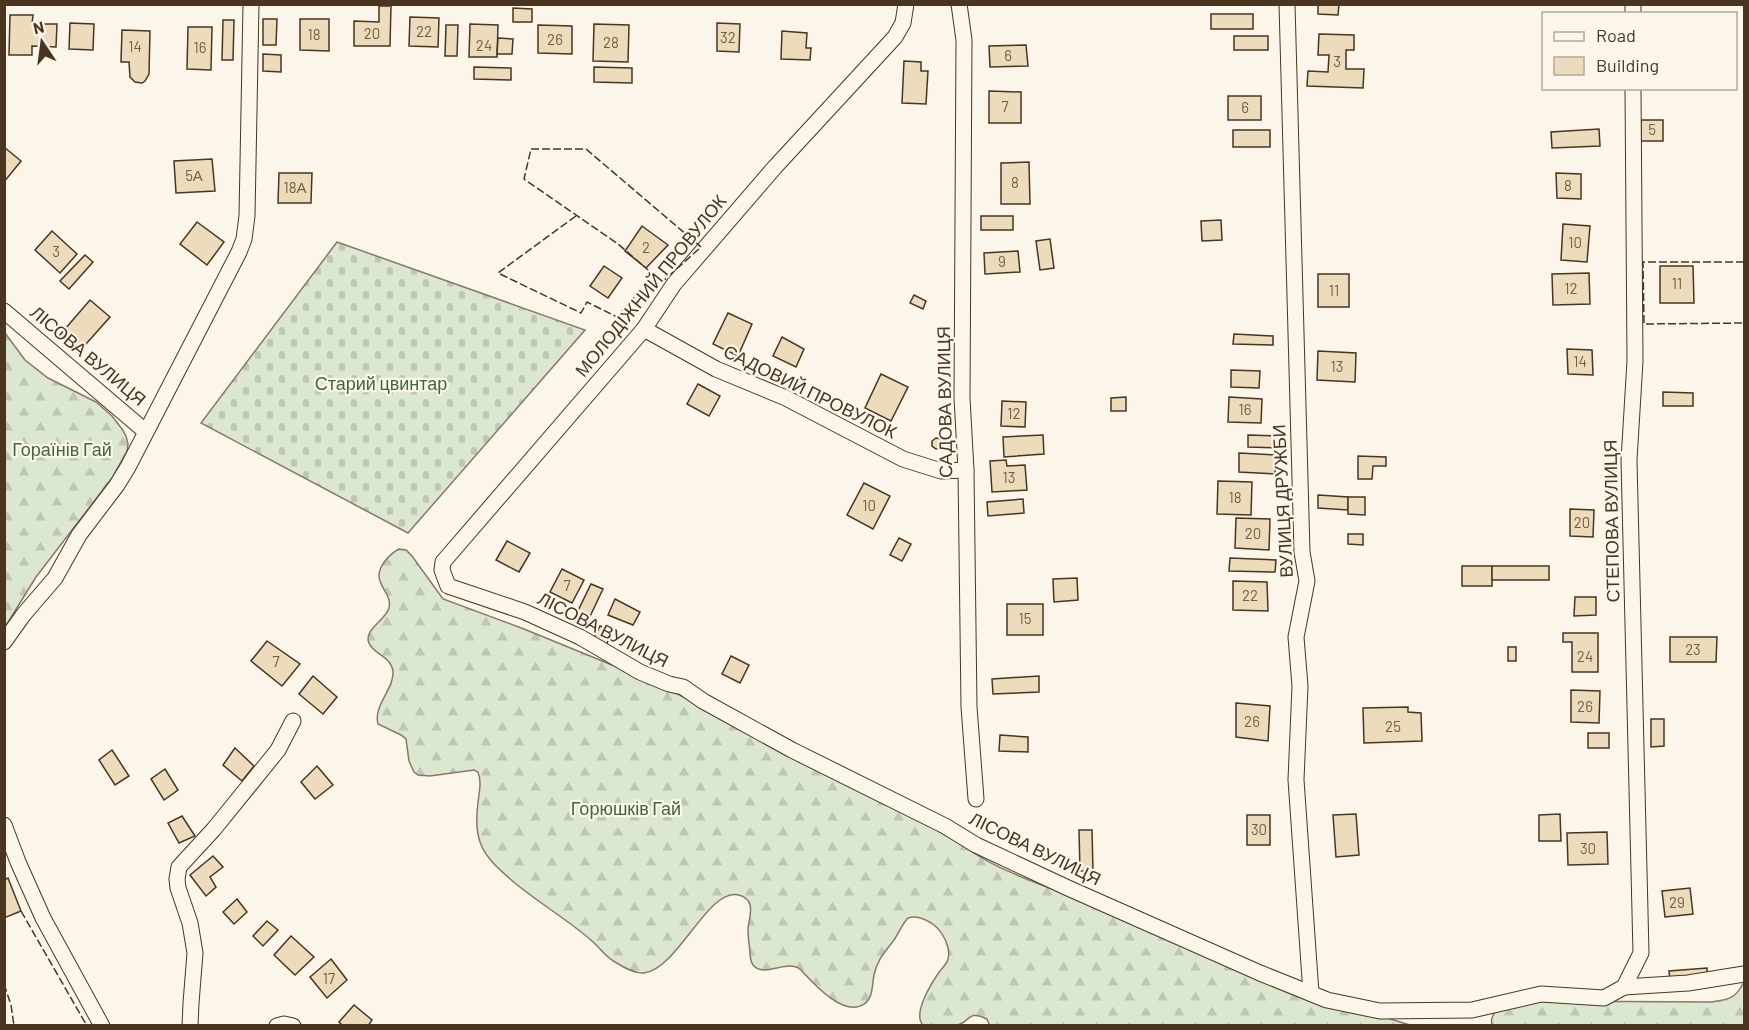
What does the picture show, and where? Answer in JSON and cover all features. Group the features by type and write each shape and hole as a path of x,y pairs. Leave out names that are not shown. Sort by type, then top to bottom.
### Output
{"street":[{"path":"4,642 24,614 55,578 79,535 122,476 244,239 247,216 251,4"},
{"name":"МОЛОДІЖНИЙ ПРОВУЛОК","path":"443,562 645,329 674,284 776,167 895,37 903,22 906,4"},
{"name":"САДОВА ВУЛИЦЯ","path":"959,4 964,40 962,398 966,471 969,707 975,799"},
{"name":"ВУЛИЦЯ ДРУЖБИ","path":"1287,4 1302,552 1307,581 1296,637 1300,686 1296,780 1311,993"},
{"name":"СТЕПОВА ВУЛИЦЯ","path":"1624,987 1641,953 1629,460 1635,361 1633,90"},
{"name":"ЛІСОВА ВУЛИЦЯ","path":"4,311 145,431"},
{"name":"САДОВИЙ ПРОВУЛОК","path":"645,329 716,369 786,398 903,459 941,471 966,471"},
{"name":"ЛІСОВА ВУЛИЦЯ","path":"443,562 442,570 448,586 525,612 580,637 640,672 683,687 703,701 792,750 945,826 976,845 1260,973 1327,1000 1380,1011 1472,1010 1541,994 1604,998 1624,987 1688,983 1744,974"},
{"path":"190,1026 195,953 190,923 178,888 179,867 214,829 278,750 293,721"},
{"path":"4,825 43,918 102,1026"},
{"path":"277,1026 284,1024 293,1026"}],"green space":[{"name":"Старий цвинтар","path":"337,242 585,330 408,533 201,423"},
{"name":"Гораїнів Гай","path":"5,333 25,360 48,378 96,402 112,416 126,436 128,444 127,451 112,478 36,577 5,627"},
{"name":"Горюшків Гай","path":"399,549 406,550 412,556 443,599 524,629 656,683 849,781 997,866 1178,940 1370,1013 1410,1025 990,1026 987,1019 976,1015 953,1026 923,1025 920,1020 921,1006 949,955 946,941 934,925 918,918 908,918 877,965 872,991 867,1002 856,1007 847,1006 830,997 795,967 764,970 753,965 748,935 751,909 745,897 739,895 727,896 716,903 669,958 657,968 644,973 629,970 612,960 582,933 519,886 487,856 480,842 478,831 480,783 478,772 474,770 430,776 418,775 409,761 406,739 378,724 378,710 390,685 393,671 389,662 371,647 368,638 372,629 389,608 388,596 380,581 380,569 388,557"},
{"path":"1744,982 1744,1025 1492,1026 1494,1013 1511,1001 1712,1002 1731,997 1738,992"}],"building":[{"path":"1318,4 1339,4 1338,15 1318,14"},
{"path":"379,6 391,6 390,46 354,46 354,21 379,22"},
{"path":"513,8 532,9 532,22 513,22"},
{"path":"1211,14 1253,14 1253,29 1211,29"},
{"path":"10,15 33,15 32,24 57,24 56,47 32,46 32,55 9,55"},
{"path":"410,17 439,18 438,47 409,46"},
{"path":"263,19 277,19 276,45 263,45"},
{"path":"300,19 329,19 329,51 300,50"},
{"path":"223,20 234,20 233,60 222,60"},
{"path":"70,23 94,24 93,50 69,49"},
{"path":"717,23 740,24 739,52 717,51"},
{"path":"470,24 498,25 497,57 469,57"},
{"path":"594,24 629,25 628,62 593,61"},
{"path":"446,25 458,25 457,56 445,56"},
{"path":"538,25 572,26 572,54 538,53"},
{"path":"188,27 212,27 211,70 187,69"},
{"path":"122,30 150,31 149,74 142,83 135,82 130,77 129,62 121,62"},
{"path":"782,31 807,33 806,48 811,48 810,60 781,59"},
{"path":"1319,34 1354,35 1354,50 1346,50 1346,69 1364,69 1363,88 1307,86 1308,71 1328,72 1329,55 1318,55"},
{"path":"1234,36 1268,36 1268,50 1234,50"},
{"path":"498,38 513,39 512,54 497,54"},
{"path":"1026,45 1028,66 990,67 989,46"},
{"path":"263,54 281,55 281,72 263,71"},
{"path":"904,61 921,62 921,71 928,71 926,104 902,103"},
{"path":"474,67 511,68 511,80 474,79"},
{"path":"594,67 632,68 632,83 594,82"},
{"path":"989,91 1021,92 1021,123 989,123"},
{"path":"1228,96 1261,96 1261,120 1228,120"},
{"path":"1641,120 1663,120 1663,141 1641,141"},
{"path":"1599,129 1600,146 1552,148 1551,132"},
{"path":"1233,130 1270,130 1270,147 1233,147"},
{"path":"4,147 21,161 4,182"},
{"path":"212,159 215,191 176,193 174,161"},
{"path":"1029,162 1030,204 1001,204 1001,163"},
{"path":"279,173 312,173 311,203 278,203"},
{"path":"1556,173 1581,174 1581,199 1557,198"},
{"path":"981,216 1013,216 1013,230 981,230"},
{"path":"1221,220 1222,240 1202,241 1201,221"},
{"path":"197,222 224,242 207,265 180,244"},
{"path":"1563,224 1590,226 1587,262 1561,260"},
{"path":"642,226 668,245 646,268 625,251"},
{"path":"52,231 77,254 60,273 35,250"},
{"path":"1050,239 1054,268 1040,270 1036,241"},
{"path":"1018,251 1020,272 985,274 984,253"},
{"path":"85,255 93,262 69,289 60,281"},
{"path":"604,266 622,278 608,298 590,286"},
{"path":"1660,266 1693,266 1694,303 1660,303"},
{"path":"1589,273 1590,304 1553,305 1552,274"},
{"path":"1318,274 1349,274 1349,307 1318,307"},
{"path":"914,295 926,301 923,309 910,303"},
{"path":"90,300 110,317 78,353 59,336"},
{"path":"728,313 752,324 738,356 713,344"},
{"path":"1234,334 1273,336 1273,345 1233,344"},
{"path":"782,337 804,349 796,367 773,356"},
{"path":"1567,349 1592,350 1593,375 1568,374"},
{"path":"1318,351 1356,353 1355,382 1317,380"},
{"path":"1231,370 1260,371 1259,388 1231,387"},
{"path":"881,374 908,387 891,421 865,408"},
{"path":"698,384 720,396 709,416 687,404"},
{"path":"1663,392 1693,393 1693,406 1663,406"},
{"path":"1126,397 1126,411 1111,411 1111,398"},
{"path":"1229,397 1262,399 1261,423 1228,422"},
{"path":"1002,401 1026,402 1025,427 1001,426"},
{"path":"1043,435 1044,454 1004,457 1003,437"},
{"path":"1248,435 1279,436 1279,448 1248,447"},
{"path":"936,438 941,439 943,444 941,448 936,449 932,446 932,441"},
{"path":"1239,453 1276,455 1275,474 1239,472"},
{"path":"1358,456 1386,457 1386,466 1373,466 1372,479 1358,479"},
{"path":"1006,460 1007,466 1025,465 1027,490 992,492 990,461"},
{"path":"1218,481 1252,482 1251,515 1217,514"},
{"path":"864,483 890,496 873,529 847,515"},
{"path":"1318,495 1348,497 1348,510 1318,508"},
{"path":"1348,497 1365,497 1365,515 1348,514"},
{"path":"1023,499 1024,513 988,516 987,502"},
{"path":"1570,509 1594,510 1593,537 1570,536"},
{"path":"1236,518 1270,519 1269,550 1235,548"},
{"path":"1348,534 1363,534 1363,545 1348,544"},
{"path":"899,538 911,544 902,561 890,555"},
{"path":"507,541 530,553 519,572 496,560"},
{"path":"1230,558 1276,560 1275,572 1229,571"},
{"path":"1462,566 1492,566 1492,586 1462,586"},
{"path":"1492,566 1549,566 1549,580 1492,580"},
{"path":"562,569 584,580 572,603 550,592"},
{"path":"1077,578 1078,600 1054,602 1053,579"},
{"path":"1233,581 1267,582 1268,611 1233,610"},
{"path":"591,584 603,589 585,627 573,621"},
{"path":"1575,597 1596,597 1596,615 1574,616"},
{"path":"615,599 640,612 633,625 608,615"},
{"path":"1007,604 1043,604 1043,635 1007,635"},
{"path":"600,626 612,631 606,646 593,640"},
{"path":"1563,633 1598,633 1598,672 1572,672 1572,642 1563,642"},
{"path":"1670,637 1717,637 1716,662 1670,662"},
{"path":"267,641 300,664 282,686 251,661"},
{"path":"1508,647 1516,647 1516,661 1508,661"},
{"path":"731,656 749,665 740,683 722,674"},
{"path":"313,676 337,697 323,714 299,694"},
{"path":"1039,676 1039,692 993,694 992,679"},
{"path":"1571,690 1600,691 1599,723 1571,722"},
{"path":"1236,703 1270,706 1268,741 1236,737"},
{"path":"1408,707 1408,712 1421,713 1422,741 1364,743 1363,708"},
{"path":"1651,719 1664,719 1664,746 1651,747"},
{"path":"1588,733 1609,733 1609,748 1588,748"},
{"path":"1000,735 1028,737 1028,752 999,751"},
{"path":"235,748 254,766 242,781 223,765"},
{"path":"112,750 129,776 115,785 99,760"},
{"path":"317,766 333,785 315,799 301,782"},
{"path":"165,769 178,790 164,800 151,779"},
{"path":"1356,814 1359,855 1336,857 1333,815"},
{"path":"1560,814 1561,841 1539,841 1539,815"},
{"path":"1247,815 1270,815 1270,845 1247,845"},
{"path":"182,816 195,836 179,843 168,823"},
{"path":"1079,830 1092,830 1093,871 1080,871"},
{"path":"1607,832 1608,864 1568,865 1567,833"},
{"path":"213,856 223,867 210,877 216,887 206,896 190,875"},
{"path":"8,878 21,911 4,918 4,880"},
{"path":"1690,888 1693,914 1665,917 1662,891"},
{"path":"237,899 247,912 234,924 223,912"},
{"path":"267,921 278,930 263,946 253,936"},
{"path":"291,936 314,957 295,975 274,955"},
{"path":"331,959 347,980 327,998 310,977"},
{"path":"1707,968 1707,977 1670,980 1669,971"},
{"path":"354,1005 372,1020 368,1026 343,1026 339,1022"}],"fence":[{"path":"531,149 586,149 701,247 662,282 618,244 524,179 531,149"},
{"path":"576,216 498,273 581,313 587,302 617,317 654,275"},
{"path":"1744,262 1643,262 1644,324 1744,323"},
{"path":"21,911 87,1026"},
{"path":"4,984 11,1005 14,1026"}]}
